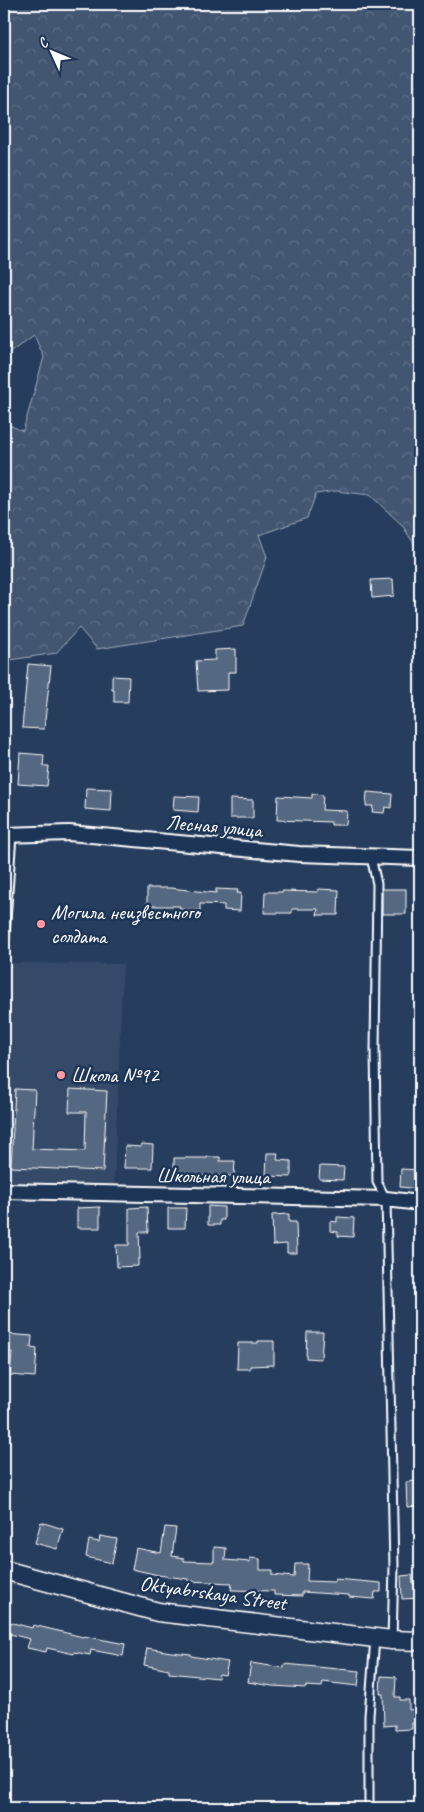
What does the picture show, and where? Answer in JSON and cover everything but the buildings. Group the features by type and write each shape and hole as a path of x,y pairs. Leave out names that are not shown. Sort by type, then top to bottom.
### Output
{"street":[{"name":"Лесная улица","path":"8,835 69,833 299,854 420,858"},
{"name":"Школьная улица","path":"4,1191 386,1199 420,1203"},
{"name":"Oktyabrskaya Street","path":"4,1570 158,1612 384,1638 420,1640"}],"lane":[{"path":"4,950 8,835"},
{"path":"369,1808 369,1716 384,1638 394,1557 386,1199 377,1182 375,1050 377,884 371,857"}],"shaded area":[{"name":"Школа №92","path":"4,963 123,964 114,1186 4,1183"}],"green space":[{"path":"4,4 420,4 420,553 402,525 370,495 336,491 316,494 307,518 259,535 267,557 243,626 97,649 79,628 56,653 4,661 4,423 23,431 44,357 34,335 4,357"}],"place":[{"name":"Могила неизвестного солдата","path":"41,924"},
{"name":"Школа №92","path":"61,1075"}]}
